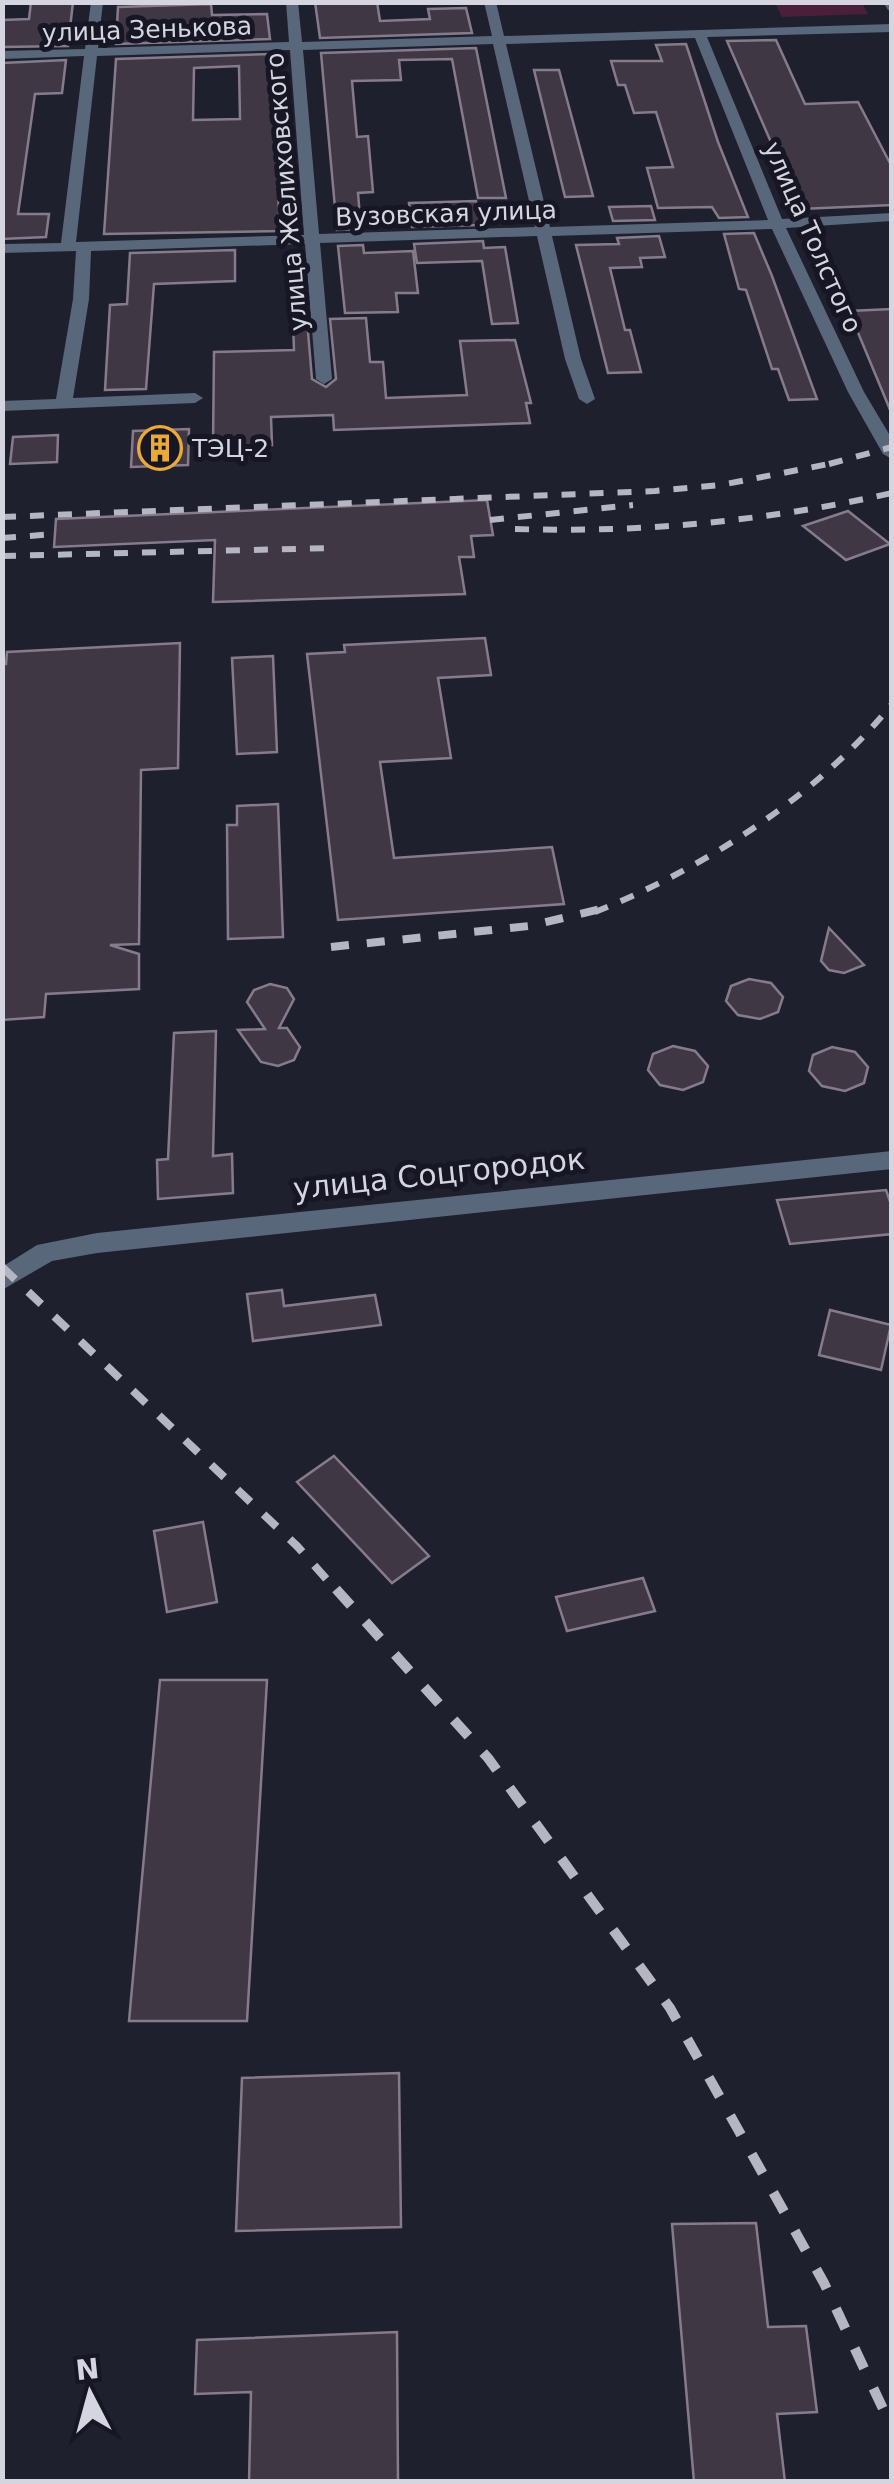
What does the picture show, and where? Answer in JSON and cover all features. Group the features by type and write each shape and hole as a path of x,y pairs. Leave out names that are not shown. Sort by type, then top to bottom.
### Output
{"street":[{"path":"64,402 80,299 76,247 96,2"},
{"name":"улица Желиховского","path":"292,2 324,379"},
{"path":"490,2 573,359 587,398"},
{"name":"улица Зенькова","path":"2,55 892,28"},
{"name":"улица Толстого","path":"700,35 777,224 856,392 892,454"},
{"name":"Вузовская улица","path":"2,249 777,224 892,216"},
{"path":"2,406 195,398"},
{"name":"улица Соцгородок","path":"2,1280 46,1252 98,1243 892,1160"}],"shaded area":[{"path":"775,3 862,3 868,14 782,17"}],"building":[{"path":"31,2 73,2 68,46 2,47 2,20 29,19"},
{"path":"315,2 377,2 380,21 430,19 428,9 466,8 472,33 320,38"},
{"path":"211,4 212,15 267,14 270,39 116,44 118,7"},
{"path":"776,40 805,104 858,102 892,167 892,205 800,209 727,41"},
{"path":"686,44 748,217 719,218 712,207 658,208 647,168 673,167 656,112 634,113 625,85 618,85 611,61 662,61 656,45"},
{"path":"476,48 506,198 478,198 452,59 399,60 401,80 352,81 357,137 368,136 373,192 358,193 361,229 337,230 321,53"},
{"path":"271,54 280,231 104,234 116,59","holes":["239,66 240,119 193,120 194,68"]},
{"path":"66,60 62,93 35,94 18,214 49,214 46,237 2,239 2,63"},
{"path":"534,70 559,70 593,196 565,197"},
{"path":"476,201 480,225 412,227 409,203"},
{"path":"651,206 655,220 613,221 609,207"},
{"path":"754,233 817,399 789,400 778,369 772,369 746,290 739,289 724,234"},
{"path":"659,236 665,257 640,258 642,267 610,268 625,330 630,330 641,372 608,373 576,245 619,244 617,238"},
{"path":"483,241 484,248 505,247 518,323 492,324 482,261 417,263 414,244"},
{"path":"363,245 364,253 413,251 418,293 396,293 398,312 345,313 338,246"},
{"path":"235,250 235,281 154,284 146,389 105,390 110,305 127,304 130,253"},
{"path":"892,309 892,411 891,412 849,311"},
{"path":"366,318 370,362 383,362 386,398 467,395 460,341 515,340 531,403 526,403 530,423 334,430 333,415 271,417 272,445 213,447 214,352 294,350 293,321 307,320 312,379 326,387 336,379 330,319"},
{"name":"ТЭЦ-2","path":"189,429 188,465 131,467 133,431"},
{"path":"58,435 57,462 10,464 13,437"},
{"path":"487,500 493,535 471,536 474,557 459,557 465,594 213,602 215,540 54,547 56,519"},
{"path":"848,511 890,544 846,560 803,526"},
{"path":"485,638 491,675 438,678 451,758 380,762 394,858 552,847 564,904 338,920 307,654 345,652 344,645"},
{"path":"180,643 178,768 141,770 139,944 110,945 139,954 139,989 46,994 44,1017 2,1020 2,664 6,664 7,652"},
{"path":"273,656 277,752 237,754 232,658"},
{"path":"278,804 283,937 228,939 227,825 237,825 237,806"},
{"path":"829,928 864,965 844,973 829,970 821,961"},
{"path":"749,979 771,983 783,997 778,1012 760,1019 738,1015 726,1001 731,986"},
{"path":"270,984 287,988 294,999 279,1028 287,1028 300,1047 294,1060 278,1066 261,1062 238,1030 265,1029 247,1002 254,990"},
{"path":"216,1031 213,1156 232,1154 233,1193 158,1199 157,1160 168,1159 174,1033"},
{"path":"673,1046 695,1051 708,1066 703,1082 683,1090 660,1085 648,1070 653,1054"},
{"path":"832,1047 855,1052 868,1067 864,1083 845,1091 822,1086 809,1071 813,1055"},
{"path":"886,1190 892,1207 892,1234 790,1244 777,1200"},
{"path":"282,1290 284,1306 375,1295 381,1325 253,1341 247,1294"},
{"path":"830,1310 891,1325 881,1370 819,1355"},
{"path":"334,1456 429,1556 392,1583 297,1482"},
{"path":"203,1522 217,1602 167,1612 154,1531"},
{"path":"643,1578 655,1611 567,1631 556,1597"},
{"path":"160,1680 267,1680 247,2021 129,2021"},
{"path":"399,2073 401,2227 236,2231 242,2078"},
{"path":"756,2223 768,2327 806,2326 817,2412 777,2414 785,2482 694,2482 672,2224"},
{"path":"397,2332 398,2482 249,2482 251,2392 195,2394 197,2340"}],"railway":[{"path":"830,464 892,447"},
{"path":"830,464 839,462"},
{"path":"2,517 655,491 721,485 830,464"},
{"path":"515,529 705,523 892,493"},
{"path":"490,520 633,505"},
{"path":"2,538 55,534"},
{"path":"2,556 333,548"},
{"path":"595,912 677,874 757,826 830,769 892,704"},
{"path":"331,947 529,926 601,909"},
{"path":"2,1267 297,1546 338,1592"},
{"path":"336,1589 488,1758 670,2008 824,2283 892,2428"}],"place":[{"name":"ТЭЦ-2","path":"160,448"}]}
